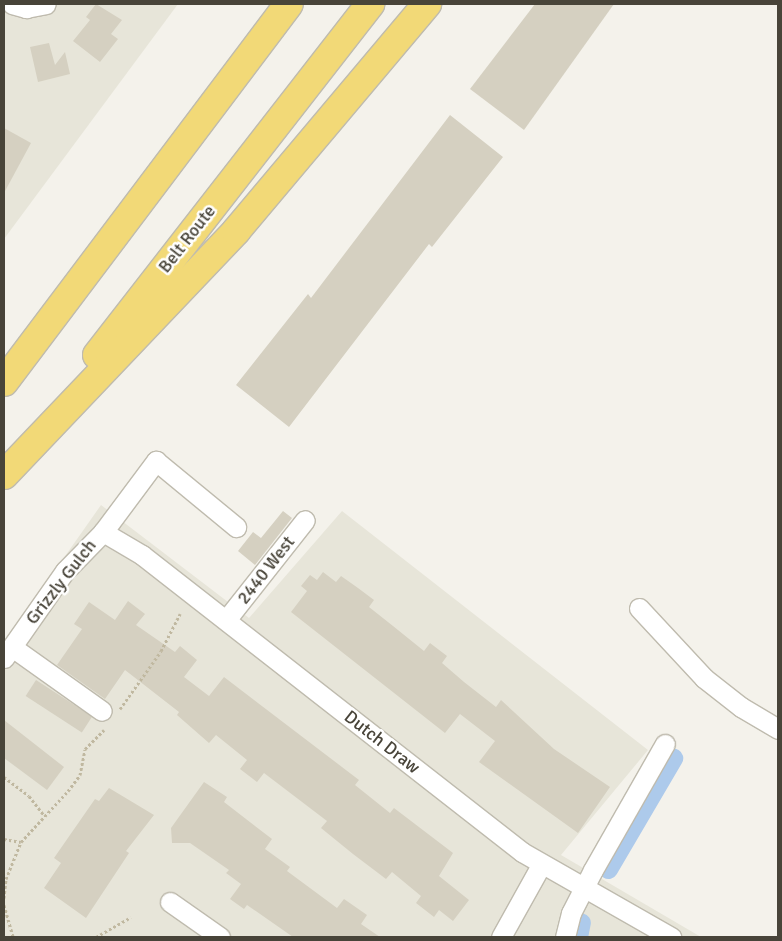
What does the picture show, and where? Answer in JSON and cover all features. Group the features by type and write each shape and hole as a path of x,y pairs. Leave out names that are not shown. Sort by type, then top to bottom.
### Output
{"highway":[{"path":"4,382 289,4"},
{"name":"Belt Route","path":"4,475 370,4"},
{"path":"4,475 236,231 427,4"}],"street":[{"path":"12,4 43,5"},
{"name":"Grizzly Gulch","path":"8,652 65,571 102,532 156,460 236,527"},
{"name":"2440 West","path":"226,620 305,520"},
{"name":"Dutch Draw","path":"102,532 142,555 541,865 671,937"},
{"path":"639,608 704,678 741,707 778,729"},
{"path":"8,652 109,716"},
{"path":"565,937 583,889 665,744"},
{"path":"501,937 541,865"},
{"path":"170,902 220,937"}],"path":[{"path":"4,898 5,879 21,842 80,775 90,740 161,651 180,614"},
{"path":"4,777 29,796 44,815"},
{"path":"4,839 21,842"},
{"path":"4,905 13,937"},
{"path":"96,937 131,917"}],"shaded area":[{"path":"4,4 178,4 4,239"},
{"path":"101,505 249,618 342,511 648,750 561,855 701,937 4,937 4,643"}],"building":[{"path":"96,4 122,20 111,34 118,39 100,62 73,41 90,20 86,17"},
{"path":"535,4 614,4 524,130 470,89"},
{"path":"49,43 55,65 65,52 70,74 38,82 30,47"},
{"path":"450,115 503,157 432,247 429,244 289,427 236,385 308,294 311,298"},
{"path":"4,128 31,143 4,193"},
{"path":"283,511 292,518 255,565 238,551 253,532 261,538"},
{"path":"323,572 336,582 341,576 358,588 374,600 369,607 424,651 430,643 447,656 442,663 464,682 496,707 501,700 554,749 610,787 578,833 479,762 495,741 460,714 445,733 291,612 307,591 301,586 310,575 317,580"},
{"path":"128,601 145,614 136,625 175,652 180,646 197,660 184,677 209,696 224,677 359,780 355,785 390,813 394,808 453,853 439,876 469,900 453,921 439,910 434,917 416,903 421,896 392,872 386,879 353,854 321,828 327,821 264,773 257,782 240,769 247,760 216,735 209,743 177,715 179,712 125,670 105,699 57,665 82,629 74,624 89,602 115,620"},
{"path":"36,680 92,716 82,732 26,696"},
{"path":"4,720 64,767 47,790 4,758"},
{"path":"204,782 227,797 224,802 272,839 265,849 290,867 287,871 337,908 344,899 367,915 361,924 380,937 293,937 247,905 244,909 230,899 241,884 226,873 229,870 190,843 172,843 171,828"},
{"path":"109,788 154,815 126,851 129,853 86,918 44,888 61,863 54,858 95,799 99,801"}],"waterway":[{"path":"608,869 673,758"},
{"path":"578,937 581,922"}]}
